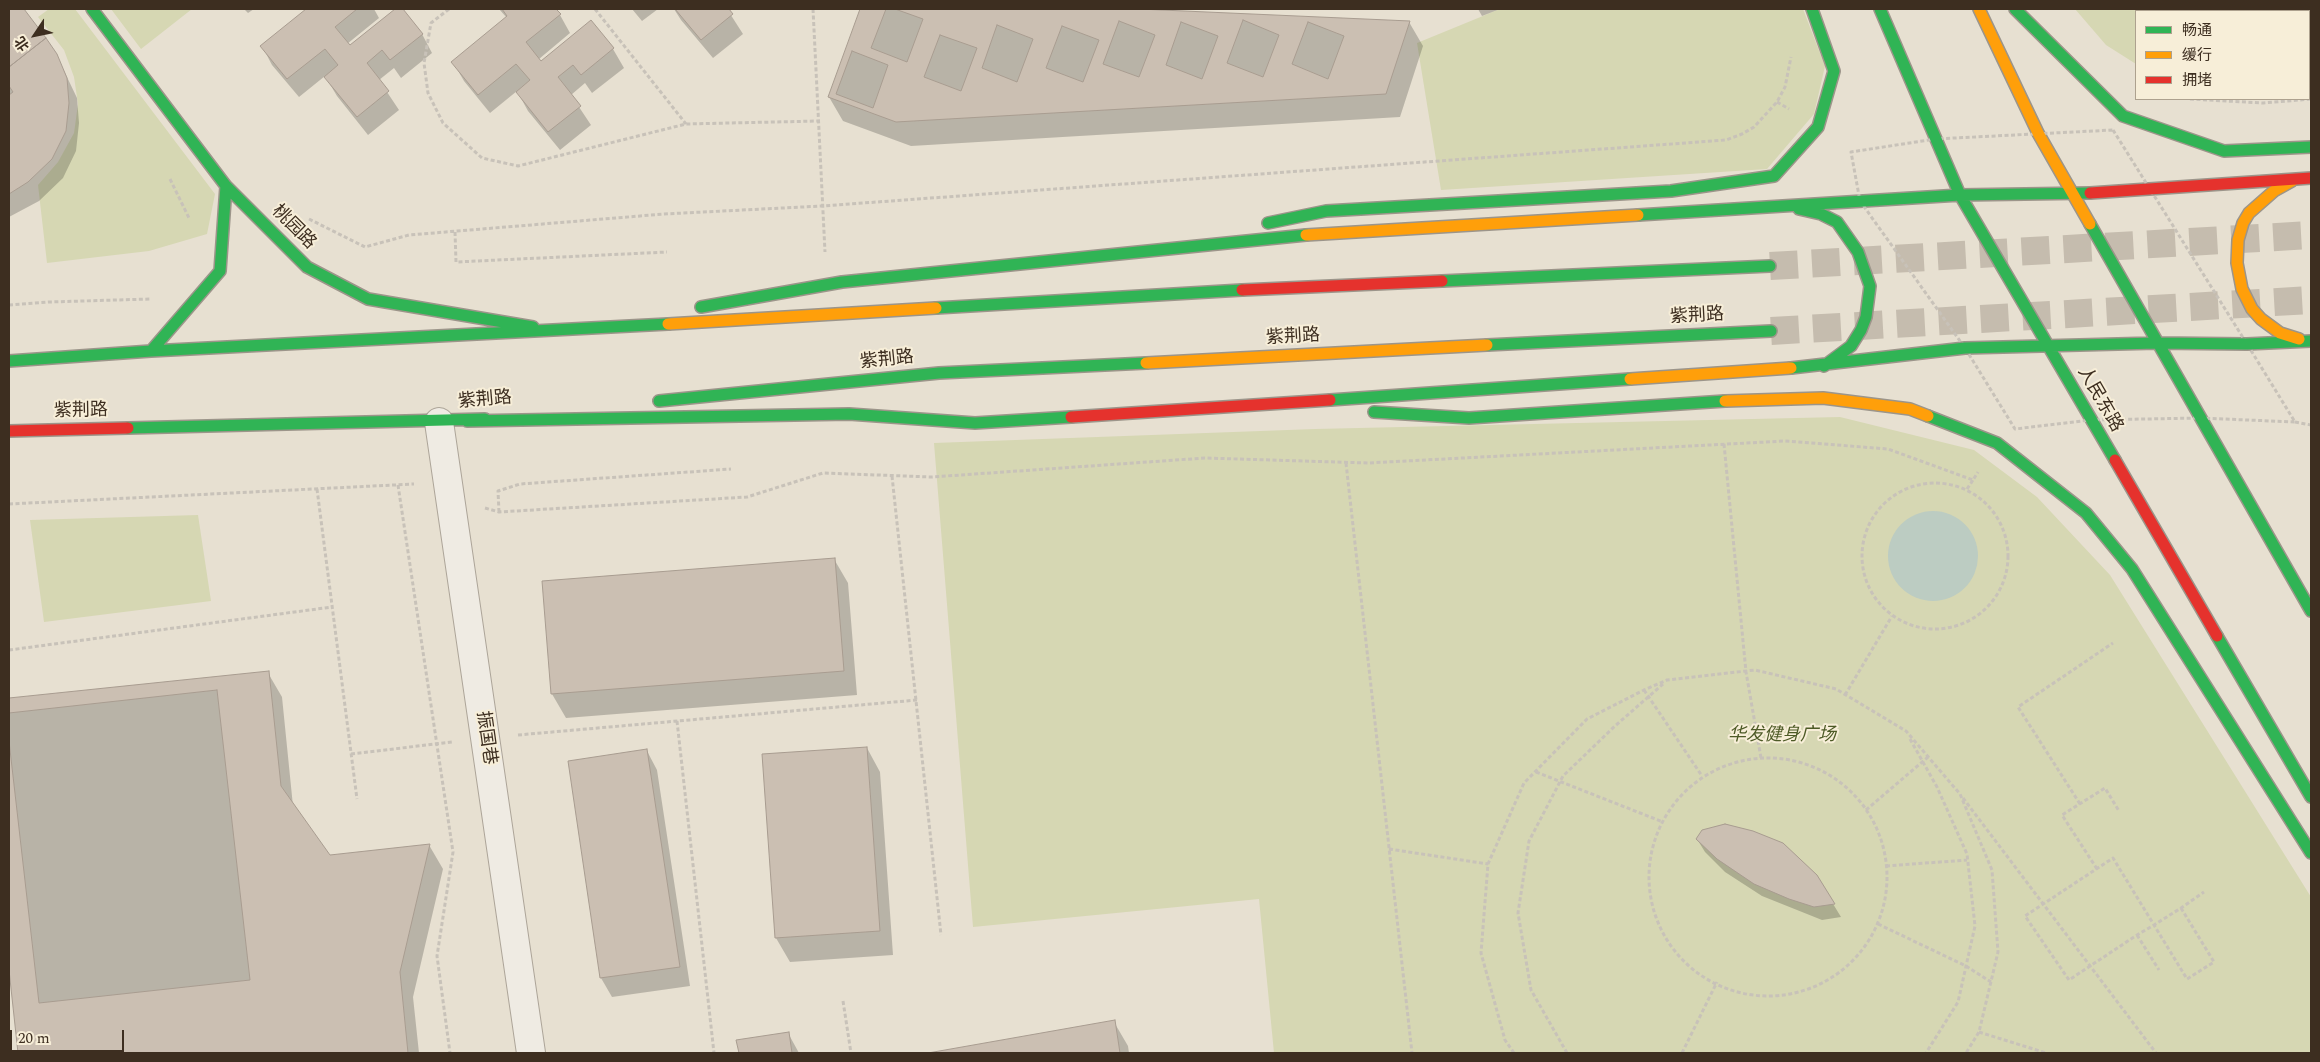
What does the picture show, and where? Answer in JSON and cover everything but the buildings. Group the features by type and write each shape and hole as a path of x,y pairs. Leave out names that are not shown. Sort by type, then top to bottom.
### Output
{"main road":[{"name":"桃园路","path":"92,9 226,186 307,267 368,299 559,331"},
{"path":"1259,225 1326,211 1671,191 1774,176 1818,127 1834,71 1812,9"},
{"name":"人民东路","path":"1880,9 1960,195 2090,420 2299,768 2311,797"},
{"path":"1979,9 2038,132 2156,343 2311,611"},
{"path":"2015,9 2123,116 2224,151 2311,146"},
{"path":"693,308 828,285 1278,237 1860,200 1960,195 2074,194 2311,178"},
{"path":"2298,179 2274,191 2249,213 2243,223 2238,240 2237,263 2242,289 2252,309 2260,319 2280,333 2310,341"},
{"path":"151,351 220,271 226,186"},
{"path":"1776,206 1821,214 1837,222 1858,252 1866,272 1870,286 1870,300 1861,330 1851,346 1824,366"},
{"path":"1126,252 1230,231"},
{"path":"9,361 151,351 559,331 1174,293 1770,266"},
{"path":"559,331 674,311"},
{"name":"紫荆路","path":"644,403 939,373 1771,331"},
{"path":"467,421 849,414 975,423 1824,366 1965,348 2048,348 2156,343 2247,344 2310,341"},
{"path":"1263,405 1469,418 1742,400 1823,398 1910,409 1997,443 2086,513 2132,569 2311,853"},
{"name":"紫荆路","path":"9,431 467,421 604,407"}],"street":[{"name":"振国巷","path":"439,422 531,1053"}],"path":[{"path":"449,9 431,23 424,63 428,93 443,123 482,158 518,166 686,124 818,120"},
{"path":"595,9 686,124"},
{"path":"813,9 822,206 828,285"},
{"path":"306,218 365,247 409,235 664,214 822,206 1726,140 1754,127 1777,102 1786,87 1790,73 1790,49"},
{"path":"2208,100 2263,103 2299,100"},
{"path":"2015,429 1965,348 1860,200 1851,152 1935,139 2038,132 2113,130 2294,422"},
{"path":"170,180 191,222"},
{"path":"455,232 456,262 667,252"},
{"path":"9,305 153,299"},
{"path":"1966,489 1997,443 2015,429 2090,420 2200,418 2294,422 2311,425"},
{"path":"9,504 424,484 451,499 499,512 746,497 823,473 932,477 1204,458 1368,463 1785,441 1888,449 1973,480"},
{"path":"1724,444 1746,672 1761,758"},
{"path":"1346,462 1412,1053"},
{"path":"499,512 498,491 520,484 732,469"},
{"path":"892,476 941,935"},
{"path":"1943,482 1966,489 1987,504 2001,524 2008,547 2008,571 1999,594 1983,612 1962,625 1938,630 1914,627 1892,616 1875,599 1864,577 1861,553 1866,529 1878,508 1896,493 1919,484 1943,482"},
{"path":"398,485 453,852 437,956 450,1053"},
{"path":"316,489 357,799"},
{"path":"9,650 332,607"},
{"path":"1845,695 1892,616"},
{"path":"2080,804 2018,707 2113,643"},
{"path":"1514,1053 1504,1040 1481,953 1488,864 1524,783 1587,719 1644,690 1667,680 1755,670 1836,689 1906,732 1960,794 2156,1053"},
{"path":"1567,1053 1531,990 1518,913 1530,841 1563,776 1667,680"},
{"path":"1644,690 1702,776"},
{"path":"351,754 485,738 917,700"},
{"path":"677,721 714,1053"},
{"path":"1906,732 1923,762 1967,854 1975,926 1958,1002 1926,1053"},
{"path":"1778,757 1816,767 1849,789 1874,819 1886,857 1887,896 1874,933 1850,964 1818,986 1780,996 1741,993 1705,978 1676,951 1656,917 1649,878 1655,838 1673,803 1702,776 1739,760 1761,758 1778,757"},
{"path":"1866,810 1928,757"},
{"path":"1535,772 1663,822"},
{"path":"2097,869 2062,815 2105,788 2119,811"},
{"path":"1960,794 1992,870 1998,952 1979,1032 1966,1053"},
{"path":"1389,849 1488,864"},
{"path":"2181,908 2214,962 2187,979 2154,925 2114,858 2025,916 2068,980 2137,935 2154,925 2181,908 2204,892"},
{"path":"1886,866 1968,860"},
{"path":"1878,924 1966,966 1992,982"},
{"path":"2137,935 2160,970"},
{"path":"1682,1053 1716,982"},
{"path":"842,1001 851,1053"},
{"path":"1979,1032 2046,1053"}],"green space":[{"path":"49,9 75,9 215,194 207,234 149,251 47,263 38,185 58,162 74,133 78,104 74,77 64,50 38,17"},
{"path":"111,9 192,9 141,49"},
{"path":"1500,9 1803,9 1825,66 1814,114 1767,169 1441,190 1417,43"},
{"path":"2075,9 2311,9 2311,92 2310,10 2135,10 2135,63 2106,45"},
{"name":"华发健身广场","path":"1840,417 1974,450 2037,497 2110,575 2311,897 2311,1053 1274,1053 1259,899 973,927 934,443 1315,429"},
{"path":"198,515 211,601 44,622 30,520"}],"shaded area":[{"path":"1933,511 1950,515 1965,524 1974,539 1978,556 1974,573 1965,588 1950,597 1933,601 1916,597 1901,588 1892,573 1888,556 1892,539 1901,524 1916,515"}],"tunnel":[{"path":"1770,266 2311,235"},
{"path":"1771,331 2311,300"}],"traffic: fast":[{"path":"92,9 226,186 307,267 368,299 533,327"},
{"path":"1268,223 1326,211 1671,191 1774,176 1818,127 1834,71 1812,9"},
{"path":"1880,9 1960,195 2115,460"},
{"path":"2015,9 2123,116 2224,151 2311,147"},
{"path":"151,351 220,271 226,186"},
{"path":"1638,215 1960,195 2090,193"},
{"path":"1799,209 1821,214 1837,222 1858,252 1870,286 1866,317 1861,330 1851,346 1824,366"},
{"path":"2090,224 2311,611"},
{"path":"701,307 842,282 1306,235"},
{"path":"1442,281 1770,266"},
{"path":"936,308 1242,290"},
{"path":"9,361 151,351 668,324"},
{"path":"1487,345 1771,331"},
{"path":"1791,368 1965,348 2156,343 2247,344 2311,341"},
{"path":"659,401 939,373 1146,363"},
{"path":"1330,400 1630,379"},
{"path":"1374,412 1469,418 1725,401"},
{"path":"467,421 849,414 975,423 1071,417"},
{"path":"1928,416 1997,443 2086,513 2132,569 2311,853"},
{"path":"128,428 485,419"},
{"path":"2217,636 2311,797"}],"traffic: slow":[{"path":"1979,9 2038,133 2090,224"},
{"path":"2292,181 2274,191 2249,213 2243,223 2238,240 2237,263 2242,289 2252,309 2261,319 2280,333 2299,339"},
{"path":"1306,235 1638,215"},
{"path":"668,324 936,308"},
{"path":"1146,363 1487,345"},
{"path":"1630,379 1791,368"},
{"path":"1725,401 1823,398 1910,409 1928,416"}],"traffic: jam":[{"path":"2090,193 2311,178"},
{"path":"1242,290 1442,281"},
{"path":"1071,417 1330,400"},
{"path":"9,431 128,428"},
{"path":"2115,460 2217,636"}]}
